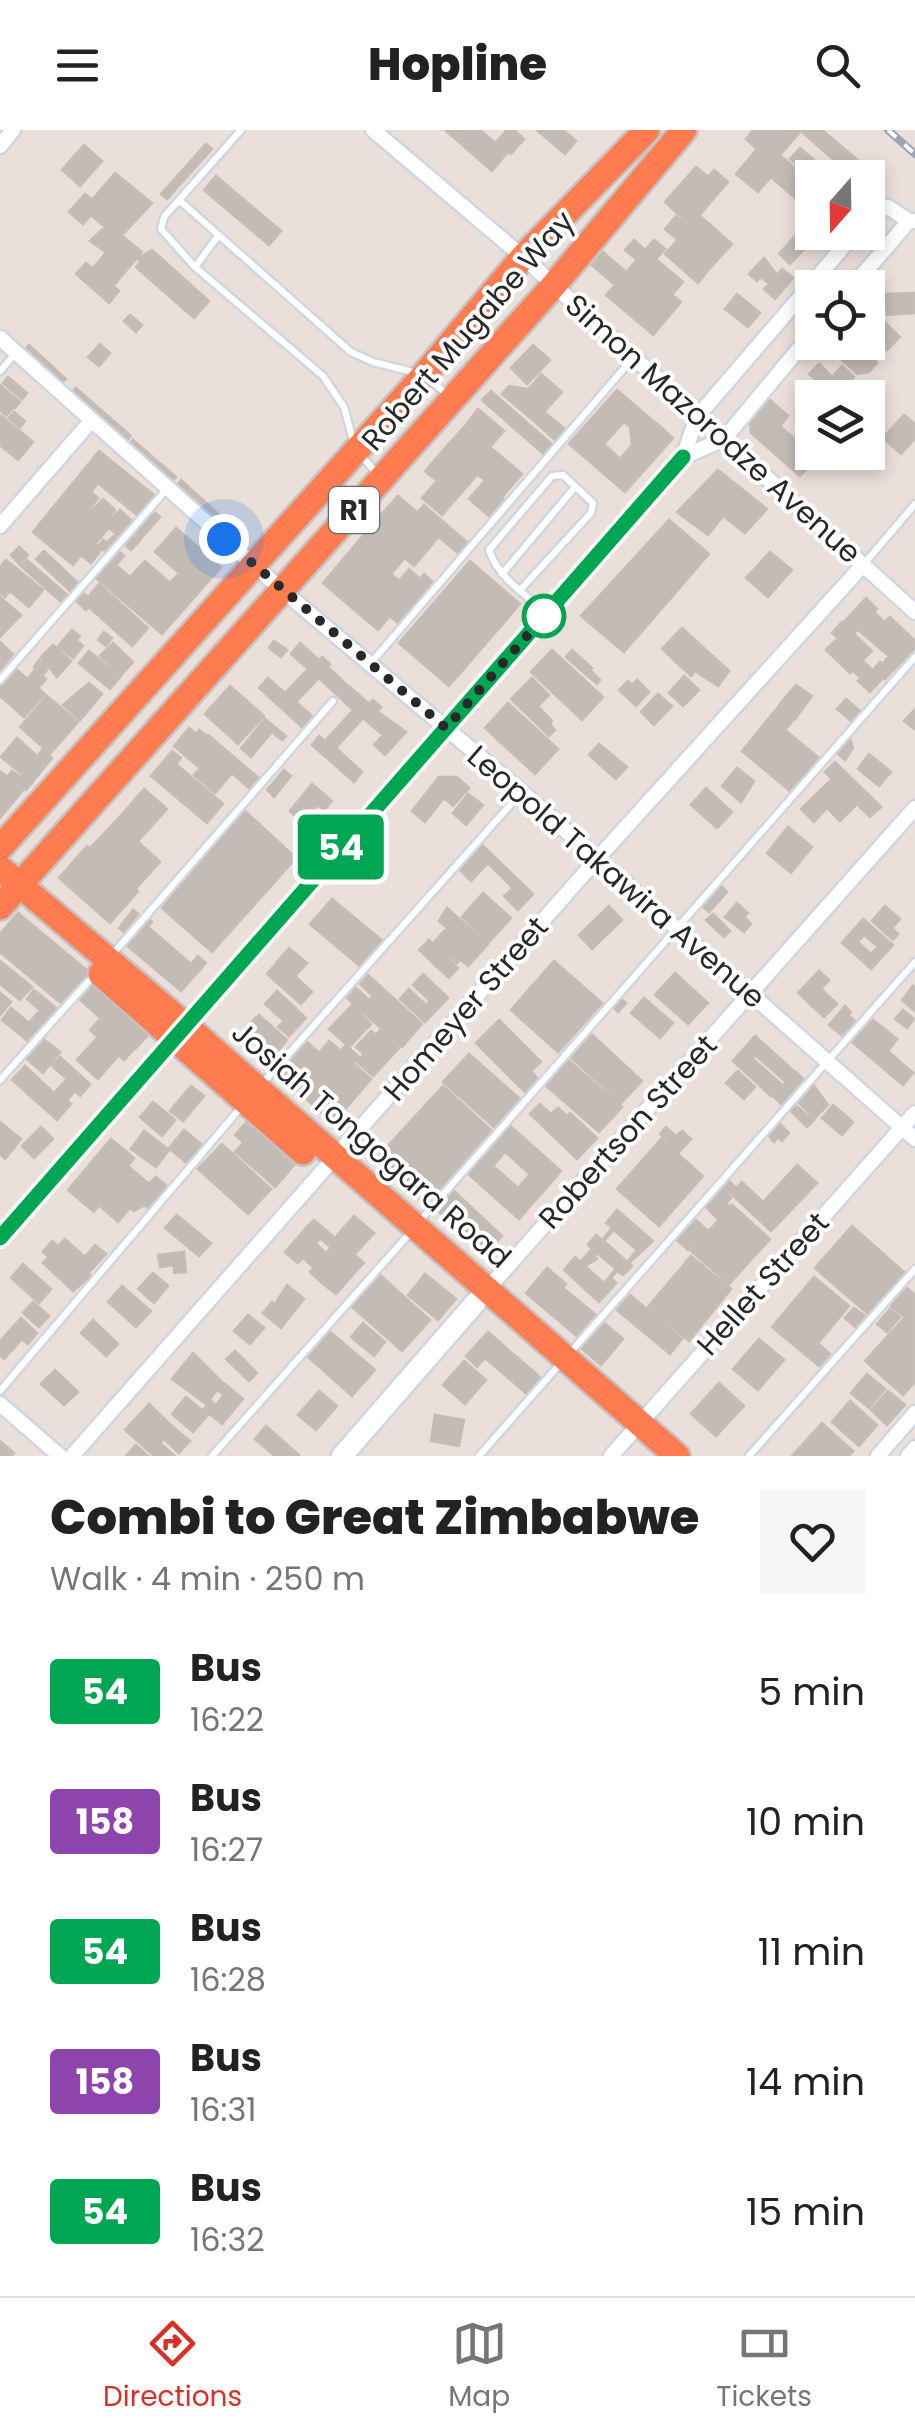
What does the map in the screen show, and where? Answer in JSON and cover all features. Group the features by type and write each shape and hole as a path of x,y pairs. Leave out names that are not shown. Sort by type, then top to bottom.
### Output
{"highway":[{"name":"Robert Mugabe Way","path":"0,848 424,375 523,257 647,130"},
{"name":"Robert Mugabe Way","path":"0,907 554,285 684,130"},
{"path":"159,672 185,697"},
{"path":"89,749 116,774"},
{"name":"Josiah Tongogara Road","path":"0,868 103,965 634,1429 677,1456"},
{"name":"Josiah Tongogara Road","path":"178,1031 245,1103 330,1164"},
{"name":"Josiah Tongogara Road","path":"634,1429 652,1456"}],"street":[{"path":"0,146 14,130"},
{"name":"Simon Mazorodze Avenue","path":"373,130 523,257 915,612"},
{"path":"867,270 912,221 885,208"},
{"path":"824,270 841,250"},
{"path":"0,1238 683,457 698,417 795,304"},
{"name":"Leopold Takawira Avenue","path":"0,338 282,591 522,792 915,1139"},
{"path":"683,457 724,439 795,353"},
{"path":"0,526 90,422"},
{"name":"Homeyer Street","path":"72,1456 597,859 862,565"},
{"name":"Robertson Street","path":"342,1456 915,808"},
{"name":"Hellet Street","path":"611,1456 915,1113"},
{"path":"0,1404 60,1456"},
{"path":"878,1456 915,1414"},
{"path":"908,1456 915,1448"}],"lane":[{"path":"241,130 164,217 161,228 195,267 323,376 344,407 355,450 382,479"},
{"path":"179,200 351,352 424,375 453,399"},
{"path":"195,267 218,236"},
{"path":"0,371 16,353"},
{"path":"370,664 633,358"},
{"path":"520,590 591,512 594,503 563,475 552,476 488,550 494,567 520,590 547,613"},
{"path":"502,574 575,487"},
{"path":"0,680 167,489"},
{"path":"862,565 915,504"},
{"path":"212,1456 915,657"},
{"path":"0,1080 334,701"},
{"path":"0,1391 245,1103 522,792"},
{"path":"479,1456 915,962"},
{"path":"749,1456 915,1269"}],"building":[{"path":"445,130 480,130 507,153 492,171"},
{"path":"507,130 514,130 524,139 511,154 497,141"},
{"path":"537,130 563,130 576,141 565,154"},
{"path":"753,130 822,130 857,160 834,160 801,131 780,155 795,168 795,198 771,177 758,192 736,174 757,149 746,139"},
{"path":"206,144 212,149 167,199 161,194"},
{"path":"84,145 102,161 80,186 62,170"},
{"path":"800,148 814,160 795,160 795,163 790,159"},
{"path":"696,167 708,177 677,213 665,202"},
{"path":"714,170 728,182 691,225 677,213"},
{"path":"115,173 152,203 106,252 90,241 105,227 91,215 83,224 69,212 85,194 92,200"},
{"path":"216,176 281,231 269,245 204,190"},
{"path":"699,215 732,244 710,268 678,240"},
{"path":"676,216 689,227 678,240 665,229"},
{"path":"121,235 142,252 114,285 93,268"},
{"path":"795,236 795,250 803,250 790,264 779,254"},
{"path":"634,240 645,250 637,260 625,250"},
{"path":"654,240 665,249 656,259 645,250"},
{"path":"678,240 710,268 698,283 665,254"},
{"path":"152,250 209,301 194,318 136,267 141,261 137,259"},
{"path":"645,250 683,282 672,295 635,262"},
{"path":"603,252 626,272 615,285 592,265"},
{"path":"764,258 777,275 782,269 793,278 775,299 764,289 769,284 749,274"},
{"path":"635,262 659,283 631,316 606,295"},
{"path":"86,263 119,291 109,303 76,274"},
{"path":"659,283 672,295 644,327 631,316"},
{"path":"915,293 915,313 887,315 885,294"},
{"path":"737,294 760,313 748,327 725,309"},
{"path":"672,295 681,302 653,335 644,327"},
{"path":"130,315 142,325 136,332 124,321"},
{"path":"885,322 900,337 885,348"},
{"path":"100,344 110,353 99,366 88,357"},
{"path":"29,345 66,379 61,384 25,350"},
{"path":"533,345 550,360 527,384 511,368"},
{"path":"842,360 877,363 869,372 857,374"},
{"path":"819,364 832,377 842,366 854,377 816,380 809,374"},
{"path":"541,374 562,392 553,402 533,384"},
{"path":"8,377 27,393 22,399 3,383"},
{"path":"533,384 553,402 535,422 502,394 509,386 528,389"},
{"path":"0,385 20,402 15,408 0,395"},
{"path":"76,388 131,436 127,440 72,392"},
{"path":"617,390 625,397 617,397 586,433 585,442 623,475 634,476 665,441 663,429 673,438 625,492 569,444"},
{"path":"491,391 555,447 546,456 482,400"},
{"path":"617,397 625,397 663,429 665,441 634,476 623,475 585,442 586,433","holes":["624,422 630,427 632,445 620,459 604,444"]},
{"path":"0,398 13,408 6,416 0,410"},
{"path":"770,400 788,416 780,426 795,439 795,470 805,470 800,476 751,433 750,423"},
{"path":"478,409 504,431 490,447 465,426"},
{"path":"14,412 25,421 20,428 9,418"},
{"path":"544,412 566,430 556,441 535,422"},
{"path":"0,415 33,442 18,460 0,445"},
{"path":"904,415 915,424 915,438 901,454 885,436"},
{"path":"465,426 522,474 503,496 446,447"},
{"path":"133,440 176,477 172,481 129,444"},
{"path":"446,447 458,457 437,481 425,471"},
{"path":"99,451 154,495 137,515 98,483 91,492 98,498 88,511 109,528 95,544 102,549 91,563 81,555 73,565 33,532"},
{"path":"458,457 478,474 442,515 422,498"},
{"path":"718,470 767,509 745,533 723,516 708,535 677,512"},
{"path":"181,480 228,523 225,527 178,484"},
{"path":"484,482 505,500 490,517 469,499"},
{"path":"398,496 417,512 398,535 378,518"},
{"path":"103,499 115,510 112,518 120,510 132,521 118,536 91,511"},
{"path":"424,505 448,526 414,566 405,558 413,548 398,535"},
{"path":"153,511 160,517 140,540 135,533"},
{"path":"378,518 413,548 391,574 356,544"},
{"path":"669,520 709,554 624,652 581,616"},
{"path":"448,526 468,543 459,554 439,537"},
{"path":"176,528 221,567 162,634 101,582 116,565 130,577 145,561 170,583 179,573 155,552"},
{"path":"132,535 139,542 131,550 124,544"},
{"path":"114,536 117,539 105,551 99,545 103,540 106,543"},
{"path":"356,544 421,600 400,625 390,616 378,630 323,583"},
{"path":"19,547 28,555 19,564 11,555"},
{"path":"44,551 78,583 70,591 36,559"},
{"path":"118,551 124,556 101,582 95,577"},
{"path":"770,552 792,570 768,597 746,578"},
{"path":"6,560 43,590 29,607 10,591 5,597 0,593 0,567"},
{"path":"27,560 67,595 61,602 21,566"},
{"path":"470,561 520,604 449,686 399,643"},
{"path":"409,569 420,579 410,591 399,581"},
{"path":"424,574 435,584 421,600 410,591"},
{"path":"99,584 148,628 132,646 89,607 86,610 76,601 83,593 88,597"},
{"path":"0,597 21,615 0,637"},
{"path":"866,598 877,609 855,632 844,622"},
{"path":"875,613 884,622 890,617 915,641 915,648 893,671 884,662 889,656 858,630"},
{"path":"842,622 872,651 850,673 826,650 838,638 832,633"},
{"path":"682,628 729,671 718,686 695,671 691,676 662,649"},
{"path":"72,630 80,636 76,640 83,646 73,658 58,646"},
{"path":"104,632 112,638 106,646 98,640"},
{"path":"274,641 287,650 281,657 269,648"},
{"path":"0,642 13,654 0,670"},
{"path":"113,643 133,662 121,675 100,656"},
{"path":"300,643 319,660 322,657 330,664 328,667 348,686 338,696 319,678 296,702 313,717 303,728 259,688 268,678 285,693 308,669 291,654"},
{"path":"53,645 71,661 57,677 41,657"},
{"path":"552,650 603,697 582,720 531,672"},
{"path":"572,650 592,668 600,680 597,684 566,657"},
{"path":"89,651 120,677 110,689 79,663"},
{"path":"39,660 49,667 43,675 34,667"},
{"path":"864,662 882,679 870,692 854,672"},
{"path":"880,662 891,672 885,679 874,669"},
{"path":"16,669 45,694 24,717 0,696 0,687"},
{"path":"35,670 46,679 39,687 28,678"},
{"path":"684,676 699,690 683,706 669,693"},
{"path":"532,678 549,695 538,706 552,721 555,730 549,736 511,699"},
{"path":"637,680 649,692 636,706 619,690 628,681 632,685"},
{"path":"89,683 102,694 80,720 63,705"},
{"path":"796,685 812,696 795,719 779,705"},
{"path":"230,686 264,716 238,744 205,714"},
{"path":"350,687 369,704 373,700 381,707 377,711 406,732 385,755 374,745 383,735 363,718 336,748 362,772 354,782 312,745 319,736 325,741 353,710 340,698"},
{"path":"658,694 672,706 654,725 641,712"},
{"path":"47,696 78,722 50,754 20,727"},
{"path":"846,699 860,711 851,721 837,709"},
{"path":"508,703 558,749 535,774 485,728"},
{"path":"778,707 793,720 785,730 819,758 791,792 742,751"},
{"path":"915,709 915,730 904,721"},
{"path":"265,719 286,736 282,740 272,732 251,757 241,748"},
{"path":"189,728 207,736 188,758 174,746"},
{"path":"208,735 220,745 200,768 188,758"},
{"path":"17,738 36,755 21,773 1,757"},
{"path":"850,739 853,748 845,760 837,753"},
{"path":"599,744 627,767 616,779 589,755"},
{"path":"220,745 261,780 252,791 232,773 215,793 194,775"},
{"path":"42,750 52,758 26,790 8,776 12,771 21,777"},
{"path":"172,751 181,758 176,764 223,804 207,823 151,776"},
{"path":"869,754 891,772 879,786 858,769"},
{"path":"835,762 881,807 870,817 857,804 840,821 827,808 814,822 801,809 832,779 825,772"},
{"path":"737,768 754,781 741,802 722,786"},
{"path":"284,770 291,776 274,797 267,790"},
{"path":"0,771 23,790 0,818"},
{"path":"439,777 457,777 469,788 453,806 444,798 425,822 412,811"},
{"path":"312,784 332,801 324,810 317,805 306,819 298,812 295,816 290,811"},
{"path":"706,788 732,812 717,828 691,805"},
{"path":"144,789 167,809 139,840 117,820"},
{"path":"468,794 483,805 466,825 453,813"},
{"path":"244,810 296,858 212,952 162,908"},
{"path":"116,821 160,862 136,888 91,847"},
{"path":"788,827 812,847 791,873 767,853"},
{"path":"482,845 533,894 518,910 504,896 513,888 488,863 471,881 459,869"},
{"path":"87,846 138,891 110,923 59,878"},
{"path":"720,885 727,892 709,912 702,906"},
{"path":"483,893 511,918 489,942 462,917"},
{"path":"332,899 384,942 362,968 310,924"},
{"path":"737,903 748,913 744,917 751,924 744,932 725,917"},
{"path":"609,906 622,920 592,949 579,935"},
{"path":"885,906 900,919 892,928 898,934 893,940 872,921"},
{"path":"447,908 488,944 468,966 460,959 457,963 434,942 447,928 439,921"},
{"path":"133,910 138,914 124,932 119,928"},
{"path":"18,913 89,972 62,1004 0,952 0,934"},
{"path":"713,914 730,931 724,937 706,920"},
{"path":"145,916 152,922 148,927 191,964 198,956 206,963 181,991 123,942"},
{"path":"863,919 893,945 871,969 842,943","holes":["864,935 878,947 871,954 858,942"]},
{"path":"429,940 458,968 449,978 419,950"},
{"path":"289,948 307,963 295,976 312,992 301,1004 267,974"},
{"path":"0,961 32,987 20,1000 0,984"},
{"path":"554,961 602,1003 558,1052 511,1010"},
{"path":"819,971 829,980 821,989 837,1004 824,1017 798,993"},
{"path":"675,973 708,1003 688,1024 655,995"},
{"path":"423,974 448,998 425,1022 400,999 409,989 426,1005 430,1001 413,985"},
{"path":"368,975 422,1024 402,1047 346,997 355,987 369,1000 373,996 360,984"},
{"path":"97,978 147,1024 148,1035 135,1049 78,998"},
{"path":"915,988 915,1011 902,1000"},
{"path":"34,990 57,1009 29,1042 2,1020 11,1008 29,1023 40,1010 27,999"},
{"path":"277,991 306,1018 289,1036 278,1027 284,1021 265,1004"},
{"path":"0,993 11,1002 0,1015"},
{"path":"619,997 626,1003 618,1012 612,1006"},
{"path":"644,998 673,1023 660,1038 631,1013"},
{"path":"352,1005 371,1024 349,1047 329,1029"},
{"path":"845,1006 857,1023 845,1038 829,1025"},
{"path":"903,1010 914,1019 907,1028 895,1019"},
{"path":"259,1015 287,1040 268,1063 254,1052 265,1040 247,1026"},
{"path":"100,1019 134,1049 124,1060 90,1030"},
{"path":"499,1020 541,1062 531,1071 538,1079 525,1092 476,1043"},
{"path":"873,1020 897,1039 888,1051 913,1073 903,1085 852,1042"},
{"path":"380,1030 399,1048 373,1076 357,1062 364,1054 356,1047 371,1031 376,1035"},
{"path":"590,1033 642,1081 621,1103 569,1056"},
{"path":"755,1036 794,1071 785,1081 755,1055 752,1058 781,1084 771,1096 733,1061"},
{"path":"98,1037 119,1055 98,1079 77,1060"},
{"path":"42,1038 60,1052 43,1073 26,1058"},
{"path":"329,1041 341,1051 346,1045 359,1057 353,1063 371,1079 333,1123 279,1075 307,1042 319,1053"},
{"path":"469,1054 519,1098 494,1127 443,1082"},
{"path":"60,1057 90,1084 80,1096 75,1091 67,1100 71,1104 57,1120 12,1080 25,1066 54,1093 67,1079 52,1066"},
{"path":"567,1059 622,1107 599,1132 544,1084"},
{"path":"738,1071 755,1087 744,1099 726,1083"},
{"path":"796,1072 806,1082 783,1106 773,1096"},
{"path":"191,1086 204,1096 183,1121 170,1111"},
{"path":"443,1086 491,1130 426,1205 375,1160"},
{"path":"814,1086 828,1105 815,1118 798,1102"},
{"path":"153,1102 175,1120 162,1136 140,1117"},
{"path":"540,1104 551,1114 558,1108 567,1116 570,1113 597,1138 577,1159 530,1114"},
{"path":"833,1105 853,1122 842,1135 822,1118"},
{"path":"796,1106 814,1120 807,1127 791,1111"},
{"path":"0,1122 21,1139 5,1159 0,1154"},
{"path":"246,1123 294,1165 284,1177 235,1135"},
{"path":"508,1124 561,1171 519,1219 466,1172","holes":["505,1152 530,1174 518,1188 493,1166"]},
{"path":"780,1124 789,1133 782,1141 778,1137 774,1142 769,1136"},
{"path":"41,1127 53,1139 34,1158 22,1146"},
{"path":"666,1127 676,1136 682,1131 691,1139 679,1152 660,1134"},
{"path":"184,1130 205,1147 190,1166 169,1148"},
{"path":"144,1131 169,1150 156,1167 131,1149"},
{"path":"111,1139 134,1158 128,1166 149,1184 156,1177 169,1188 150,1211 145,1205 134,1211 130,1208 118,1222 99,1205 94,1212 68,1190"},
{"path":"661,1139 703,1176 659,1226 617,1189"},
{"path":"244,1142 269,1164 261,1174 235,1152"},
{"path":"222,1144 271,1189 248,1214 198,1169"},
{"path":"269,1164 284,1177 275,1187 261,1174"},
{"path":"797,1165 817,1183 771,1231 731,1194 742,1182 763,1202"},
{"path":"727,1179 735,1187 727,1194 731,1198 726,1203 729,1206 717,1218 703,1204"},
{"path":"453,1190 502,1236 485,1254 436,1209"},
{"path":"732,1205 770,1239 729,1284 691,1251"},
{"path":"617,1210 653,1241 629,1263 632,1266 623,1275 617,1271 611,1278 616,1283 599,1302 564,1270 575,1257 580,1262 592,1249 588,1245 596,1235 602,1240 612,1228 606,1223","holes":["614,1230 637,1250 627,1262 604,1241","597,1253 616,1269 604,1283 585,1266 597,1259"]},
{"path":"177,1215 211,1243 199,1256 165,1228"},
{"path":"354,1216 374,1233 354,1255 335,1238"},
{"path":"314,1220 364,1263 357,1270 307,1227"},
{"path":"696,1220 707,1230 688,1250 677,1240"},
{"path":"852,1226 905,1273 869,1315 815,1268"},
{"path":"307,1227 320,1238 316,1244 326,1253 331,1248 344,1259 322,1283 303,1258 298,1263 285,1252"},
{"path":"65,1239 95,1266 88,1273 91,1276 73,1291 43,1263 49,1257 43,1252 52,1241 58,1246"},
{"path":"95,1245 106,1254 95,1266 85,1257"},
{"path":"184,1252 186,1272 174,1273 174,1265 160,1267 158,1255"},
{"path":"691,1256 731,1289 689,1341 648,1307"},
{"path":"344,1259 357,1270 336,1294 322,1283"},
{"path":"23,1264 51,1289 39,1303 11,1278"},
{"path":"547,1268 566,1284 563,1288 597,1316 579,1338 526,1293"},
{"path":"153,1273 168,1286 154,1303 138,1289"},
{"path":"379,1274 430,1320 402,1351 351,1306"},
{"path":"425,1274 456,1299 438,1320 408,1295"},
{"path":"814,1277 849,1306 818,1343 830,1354 819,1366 772,1327"},
{"path":"287,1285 304,1299 281,1328 263,1313 272,1302 275,1304"},
{"path":"122,1286 151,1311 136,1327 108,1302"},
{"path":"907,1288 915,1295 915,1382 903,1395 865,1361 905,1317 891,1306"},
{"path":"630,1295 682,1339 670,1354 617,1310"},
{"path":"33,1302 49,1316 39,1327 23,1313"},
{"path":"854,1308 865,1316 855,1327 845,1318"},
{"path":"890,1309 900,1317 887,1332 877,1324"},
{"path":"248,1315 264,1328 250,1344 234,1331"},
{"path":"21,1318 37,1333 28,1344 22,1339 4,1359 0,1355 0,1341"},
{"path":"93,1320 118,1344 106,1356 81,1333"},
{"path":"603,1322 623,1339 601,1365 581,1348"},
{"path":"363,1323 385,1342 374,1356 351,1337"},
{"path":"329,1331 375,1370 352,1396 307,1356"},
{"path":"488,1332 541,1378 527,1394 485,1358 477,1367 466,1356"},
{"path":"759,1339 784,1360 758,1390 733,1369"},
{"path":"235,1351 257,1373 249,1381 226,1359"},
{"path":"193,1353 223,1383 206,1404 172,1379"},
{"path":"464,1361 486,1380 465,1404 443,1385"},
{"path":"55,1370 78,1392 64,1405 41,1384"},
{"path":"867,1374 885,1389 869,1408 851,1393"},
{"path":"719,1383 744,1406 716,1436 691,1414"},
{"path":"225,1384 243,1399 222,1424 204,1409 211,1401 216,1405 224,1395 219,1391"},
{"path":"319,1391 337,1406 316,1430 298,1415"},
{"path":"888,1391 905,1405 887,1425 871,1410"},
{"path":"186,1397 208,1415 193,1432 172,1414"},
{"path":"850,1401 877,1425 859,1446 832,1422"},
{"path":"149,1404 174,1428 151,1453 125,1430"},
{"path":"435,1415 464,1420 459,1446 431,1441"},
{"path":"822,1423 836,1436 818,1456 792,1456"},
{"path":"266,1426 299,1455 275,1456 255,1439"},
{"path":"174,1428 190,1441 179,1453 164,1439"},
{"path":"836,1436 853,1451 849,1456 818,1456"},
{"path":"0,1441 14,1453 11,1456 0,1456"},
{"path":"160,1443 175,1456 154,1456 151,1453"},
{"path":"136,1445 148,1456 126,1456"}],"railway":[{"path":"888,130 915,154"}],"bus line":[{"name":"54","path":"0,1238 683,457"}],"route":[{"path":"224,539 446,728 547,613 544,616"}]}
